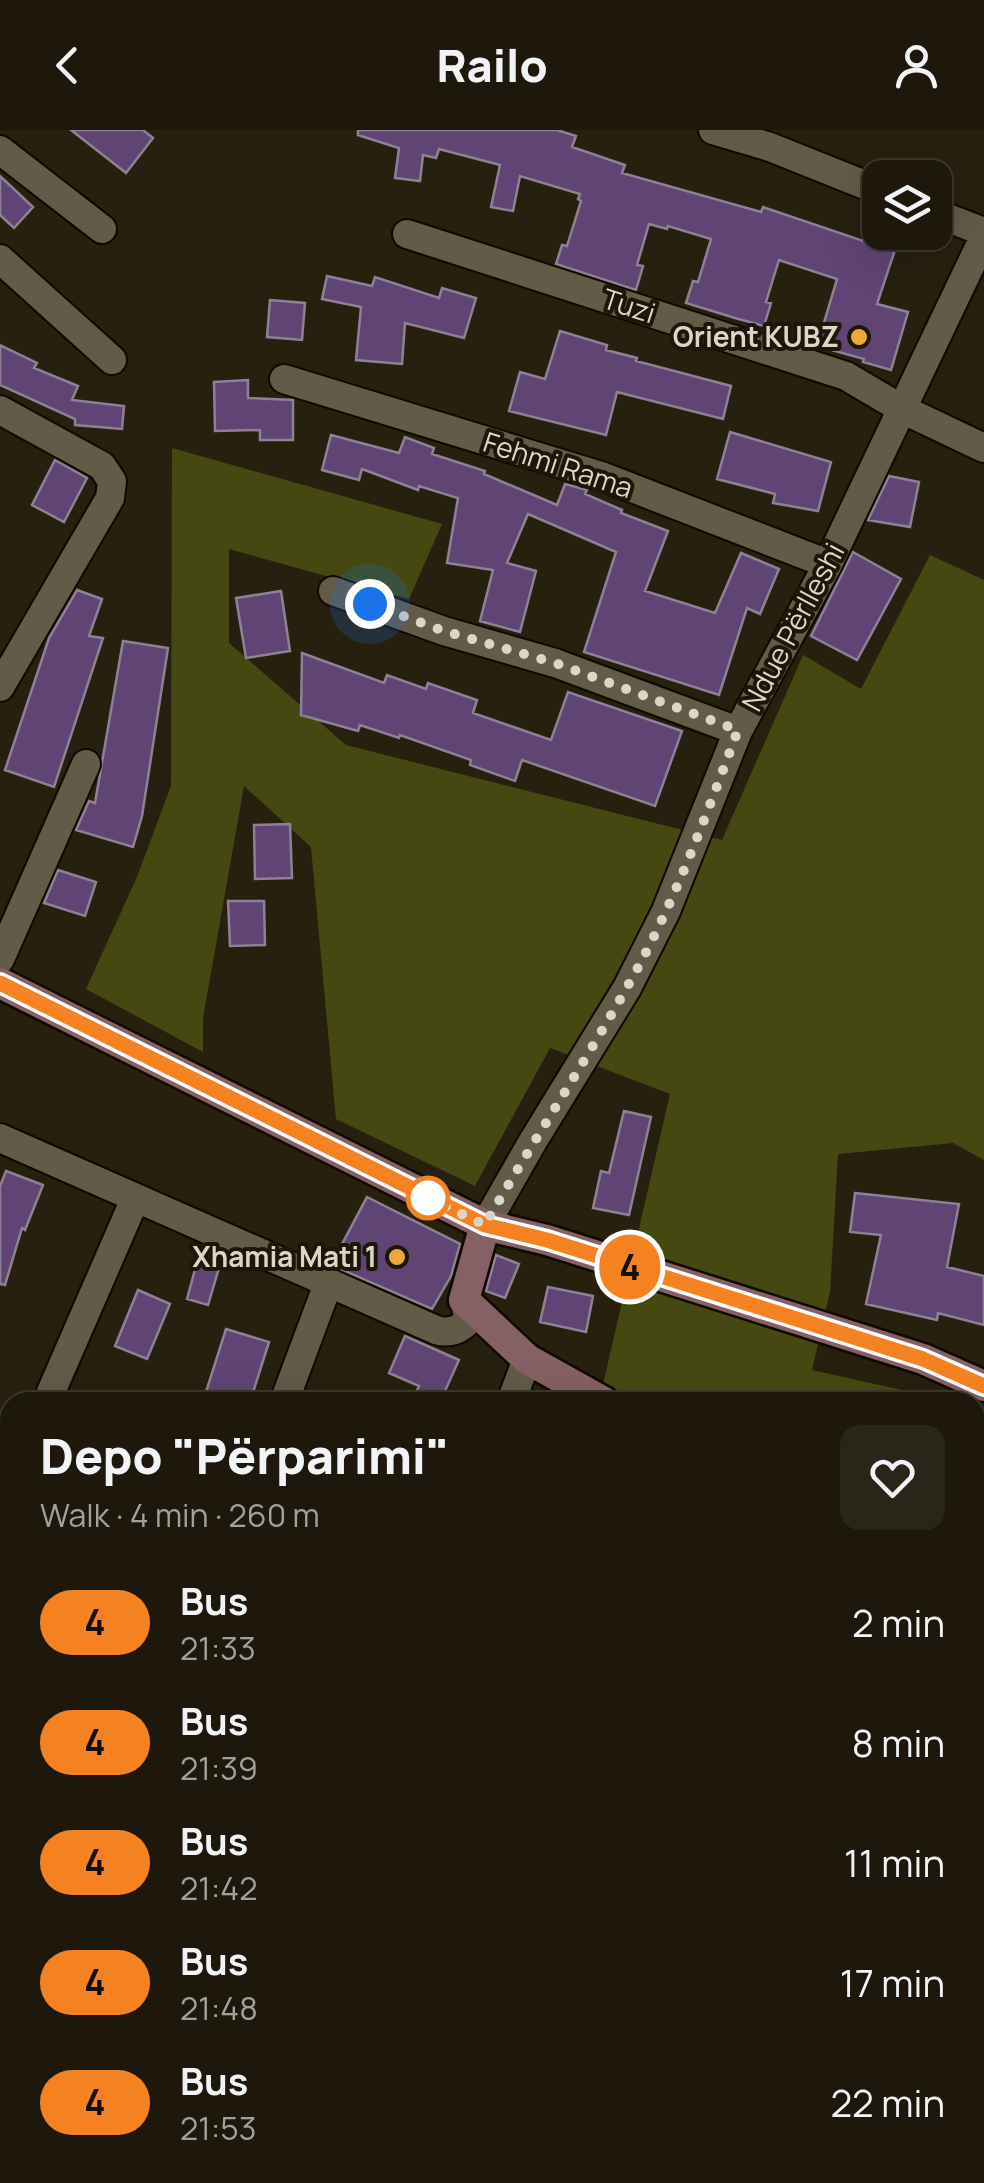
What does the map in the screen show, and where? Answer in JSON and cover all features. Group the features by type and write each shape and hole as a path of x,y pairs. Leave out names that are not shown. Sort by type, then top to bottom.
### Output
{"street":[{"path":"713,130 770,147 862,184"},
{"path":"0,150 102,229"},
{"path":"952,221 984,235"},
{"name":"Tuzi","path":"407,234 846,376 902,409 984,448"},
{"name":"Ndue Përlleshi","path":"485,1225 627,988 666,911 738,730 828,564 984,235"},
{"path":"0,259 112,360"},
{"name":"Fehmi Rama","path":"284,378 604,477 828,564"},
{"path":"0,410 102,466 112,481 110,498 0,687"},
{"path":"334,591 444,631 555,663 738,730"},
{"path":"0,959 86,764"},
{"path":"0,983 485,1225 547,1240 923,1359 984,1386"},
{"path":"0,1138 328,1284 446,1332 470,1319 464,1300 485,1225"},
{"path":"51,1392 135,1199"},
{"path":"288,1392 328,1284"},
{"path":"464,1300 528,1359 586,1392"},
{"path":"515,1392 528,1359"}],"green space":[{"path":"172,448 442,524 409,599 229,549 229,643 346,745 722,840 803,655 861,689 930,555 984,580 984,1160 953,1143 838,1154 830,1292 812,1370 901,1392 601,1392 670,1094 550,1048 475,1186 336,1119 311,847 244,786 203,1018 203,1052 86,989 137,877 171,786"}],"building":[{"path":"71,130 143,130 153,138 126,173"},
{"path":"358,130 557,130 576,136 572,147 625,165 622,173 761,212 763,207 862,241 862,250 895,250 877,304 908,312 891,370 817,346 837,279 779,260 766,302 771,303 764,326 735,318 686,303 693,281 698,282 711,239 649,224 637,265 643,266 636,290 556,264 562,245 567,246 580,194 520,176 513,211 491,207 500,165 439,149 436,158 423,155 420,181 395,178 399,148 358,135"},
{"path":"0,176 33,207 14,228 0,215"},
{"path":"327,276 372,286 375,277 439,298 442,288 476,298 464,338 405,323 402,364 356,360 361,307 322,299"},
{"path":"270,300 305,303 302,340 267,337"},
{"path":"560,331 607,345 606,350 637,358 636,361 731,386 723,419 617,392 606,435 509,411 520,372 545,379"},
{"path":"0,345 37,363 34,368 78,386 72,400 124,406 122,429 75,425 75,419 0,385"},
{"path":"248,380 248,398 293,400 293,440 260,440 260,430 215,431 214,382"},
{"path":"730,432 831,462 818,511 773,503 775,494 717,479"},
{"path":"331,435 399,453 405,437 434,448 432,454 485,471 484,474 557,505 565,484 587,490 585,494 622,510 621,513 668,531 645,591 715,613 741,553 779,569 760,614 747,608 719,695 584,652 616,552 528,514 507,563 536,571 520,632 480,621 493,570 447,563 458,498 419,486 418,490 362,469 359,480 322,470"},
{"path":"55,460 87,478 64,522 32,505"},
{"path":"889,476 919,482 910,527 868,520"},
{"path":"853,552 901,579 857,660 811,636"},
{"path":"77,590 102,599 89,636 103,638 54,787 5,770 49,638"},
{"path":"281,591 290,651 246,658 236,598"},
{"path":"123,641 168,648 142,816 133,847 76,830 89,801 95,803"},
{"path":"302,653 384,683 387,675 426,689 428,683 477,700 473,713 551,740 568,692 682,731 655,806 522,760 515,781 470,765 471,760 400,735 399,738 360,725 358,731 301,715"},
{"path":"290,824 292,878 255,879 254,825"},
{"path":"58,870 96,882 85,916 44,903"},
{"path":"228,901 264,901 265,945 230,946"},
{"path":"624,1111 651,1117 629,1215 593,1208 601,1171 609,1173"},
{"path":"6,1171 43,1185 25,1230 22,1228 5,1285 0,1284 0,1186"},
{"path":"855,1193 959,1204 947,1267 984,1276 984,1325 938,1313 937,1320 866,1304 881,1235 850,1232"},
{"name":"Xhamia Mati 1","path":"367,1197 460,1244 451,1276 432,1309 331,1265"},
{"path":"200,1251 222,1258 208,1305 187,1299"},
{"path":"496,1255 519,1264 505,1298 486,1291"},
{"path":"548,1287 593,1296 586,1332 540,1322"},
{"path":"138,1290 170,1304 147,1359 115,1346"},
{"path":"226,1329 269,1342 253,1392 206,1392"},
{"path":"405,1336 459,1360 445,1392 416,1392 419,1386 389,1373"}],"bus line":[{"name":"4","path":"0,983 485,1225 547,1240 923,1359 984,1386"}],"place":[{"name":"Orient KUBZ","path":"859,337"},
{"name":"Xhamia Mati 1","path":"397,1257"}],"route":[{"path":"370,604 444,631 555,663 738,730 666,911 627,988 485,1225 428,1198"}]}
